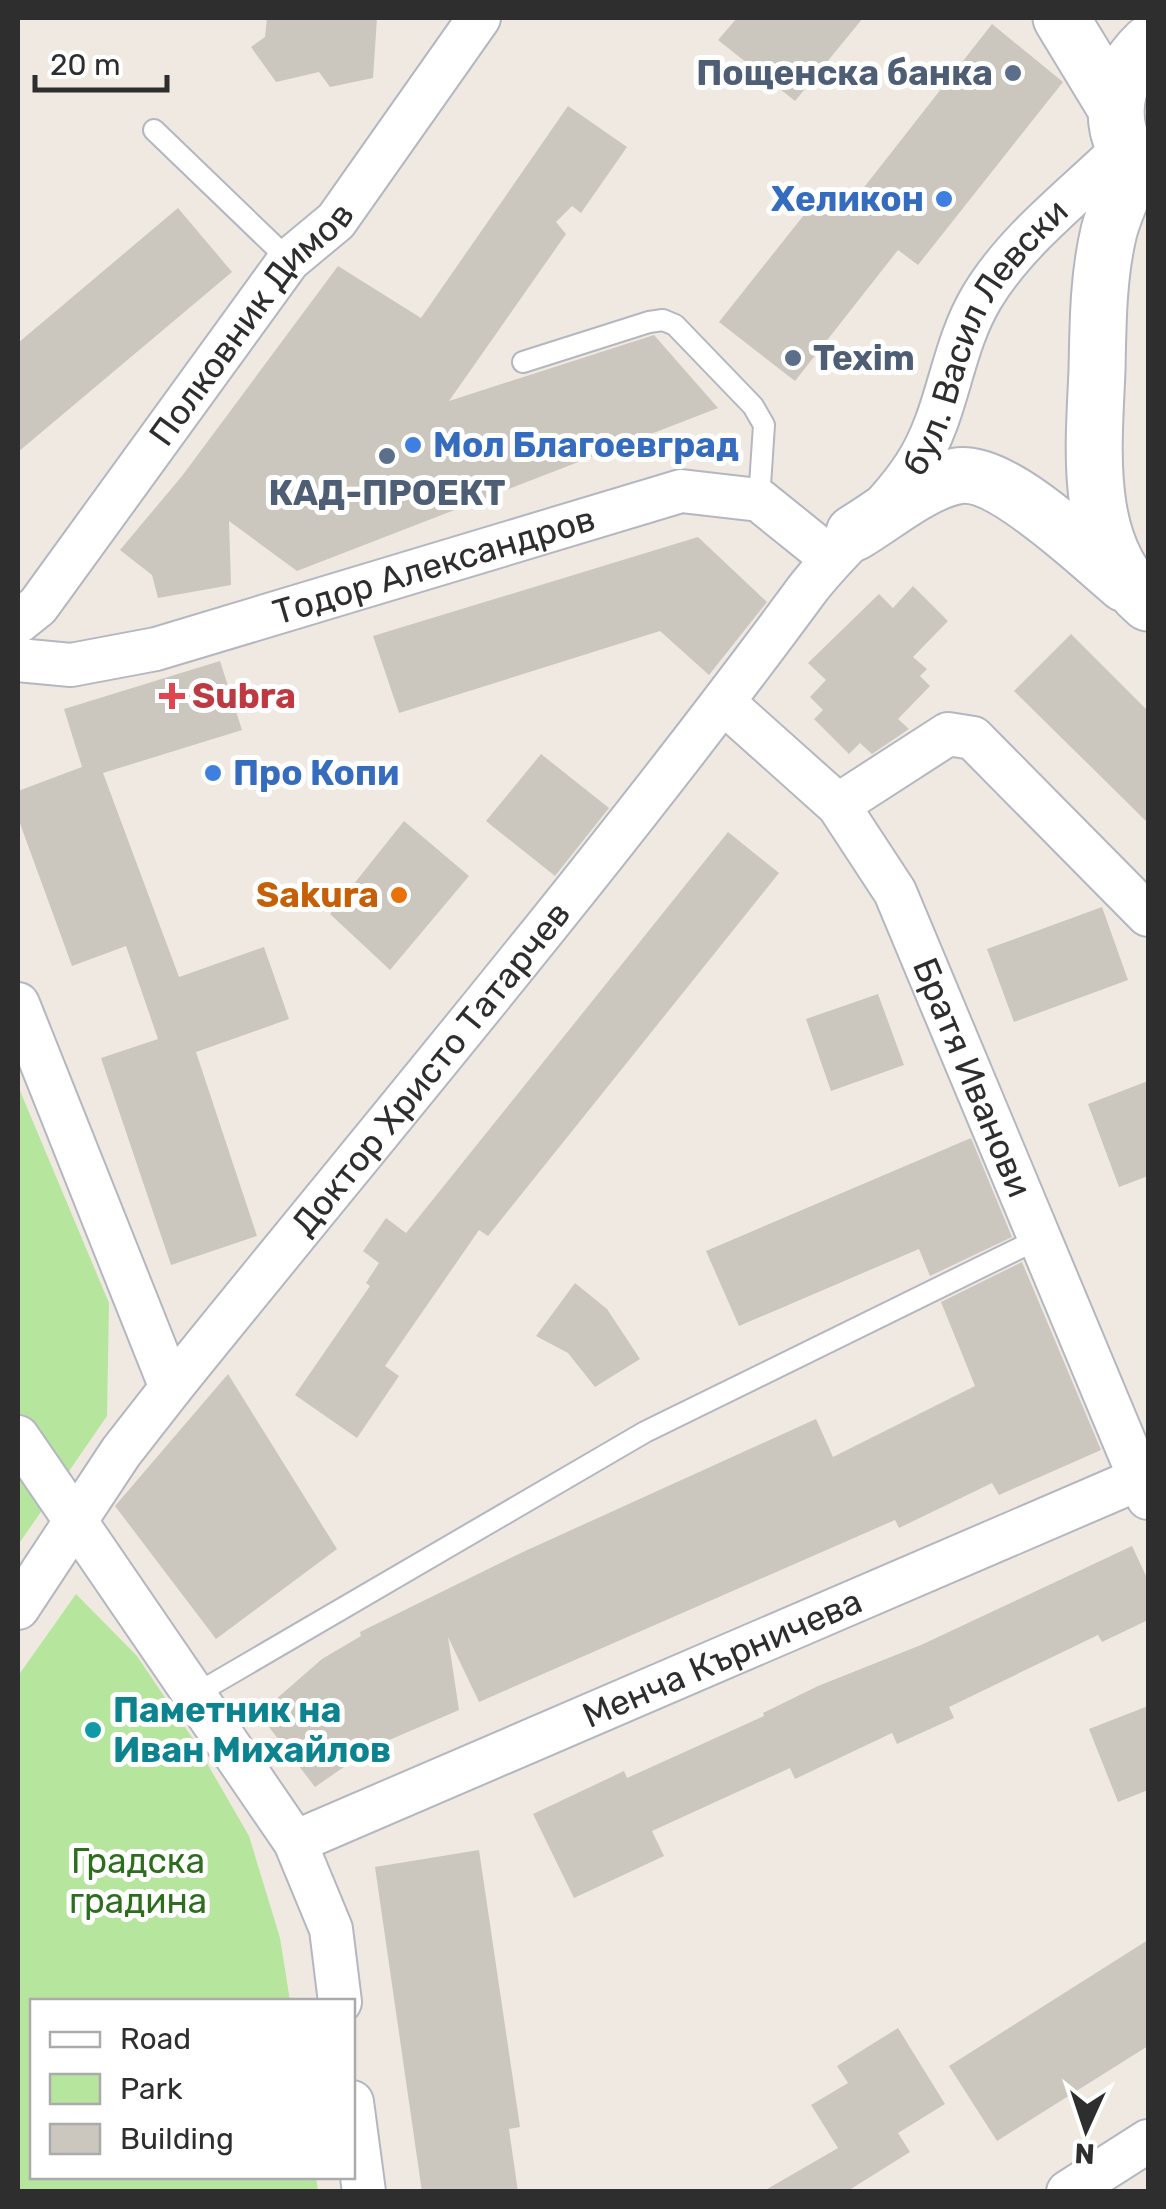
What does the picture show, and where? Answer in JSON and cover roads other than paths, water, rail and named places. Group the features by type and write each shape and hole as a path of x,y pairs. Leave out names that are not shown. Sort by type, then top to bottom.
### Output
{"street":[{"name":"Полковник Димов","path":"18,622 38,606 289,260 336,221 478,18"},
{"path":"1061,18 1130,150"},
{"path":"1114,18 1148,27"},
{"path":"1140,596 1105,532 1094,462 1102,266 1130,150 1131,62 1148,44"},
{"name":"бул. Васил Левски","path":"843,546 915,467 939,419 963,339 982,298 1020,247 1130,150"},
{"path":"760,500 843,546 945,480 973,475 1021,500 1140,596"},
{"name":"Тодор Александров","path":"18,660 71,665 156,648 681,490 760,500"},
{"name":"Доктор Христо Татарчев","path":"18,1608 74,1520 170,1388 724,702 843,546"},
{"name":"Братя Иванови","path":"724,702 838,804 895,892 1146,1484"},
{"path":"838,804 948,734 973,738 1148,915"},
{"path":"18,1004 170,1388"},
{"path":"18,1437 295,1842 331,1929 340,1999"},
{"name":"Менча Кърничева","path":"295,1842 1146,1484"},
{"path":"355,2124 364,2192"},
{"path":"1068,2192 1148,2141"}],"lane":[{"path":"154,130 289,260"},
{"path":"524,362 649,322 663,320 675,325 754,406 764,424 760,500"},
{"path":"194,1695 645,1432 1042,1237"}],"place":[{"name":"Пощенска банка","path":"1013,73"},
{"name":"Хеликон","path":"944,199"},
{"name":"Texim","path":"793,358"},
{"name":"Мол Благоевград","path":"413,445"},
{"name":"КАД-ПРОЕКТ","path":"387,456"},
{"name":"Subra","path":"172,696"},
{"name":"Про Копи","path":"213,773"},
{"name":"Sakura","path":"399,895"},
{"name":"Паметник на Иван Михайлов","path":"93,1730"}],"park label":[{"name":"Градска градина","path":"138,1881"}]}
